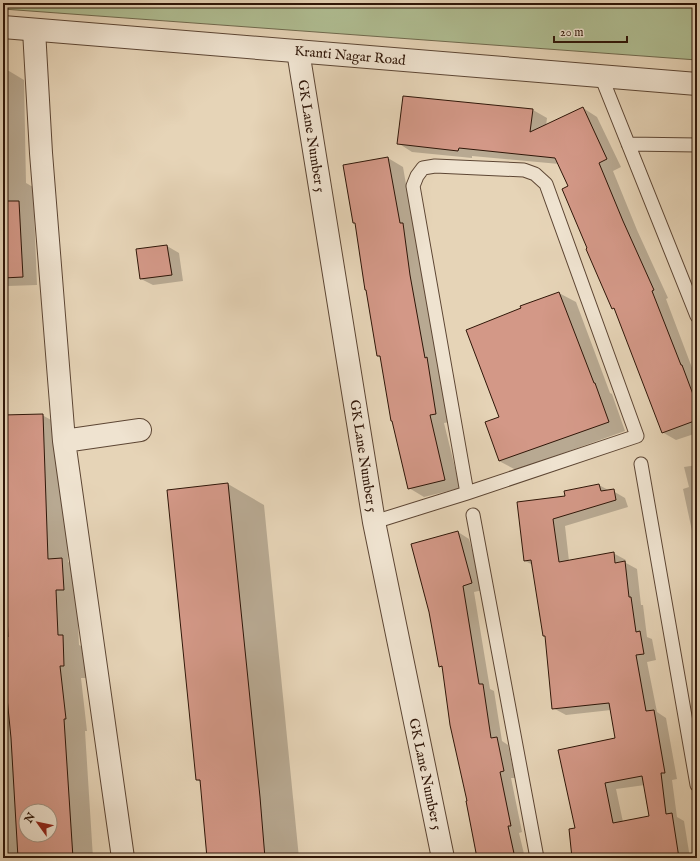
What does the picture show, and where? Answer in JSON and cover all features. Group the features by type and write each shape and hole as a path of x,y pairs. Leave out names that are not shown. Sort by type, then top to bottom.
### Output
{"street":[{"name":"Kranti Nagar Road","path":"3,27 697,84"},
{"path":"34,30 41,153 64,441 123,858"},
{"name":"GK Lane Number 5","path":"298,51 374,522 443,858"},
{"path":"64,441 140,430"}],"lane":[{"path":"601,76 697,316"},
{"path":"628,144 697,145"},
{"path":"374,522 467,494 637,436 546,184 535,174 524,170 435,166 423,168 417,176 413,186 467,494"},
{"path":"642,464 697,785"},
{"path":"473,515 537,858"}],"green space":[{"path":"3,3 697,3 697,60 3,9"}],"building":[{"path":"403,96 533,109 530,132 583,107 607,159 599,163 654,290 652,291 697,405 697,420 662,433 614,308 612,309 562,189 568,186 555,158 459,148 458,151 397,144"},
{"path":"388,157 400,223 403,223 410,275 425,358 427,357 436,414 430,415 445,480 408,489 391,421 380,356 377,356 355,223 353,223 343,165"},
{"path":"3,201 19,201 23,277 3,278"},
{"path":"167,245 172,275 140,279 136,249"},
{"path":"559,292 609,422 499,461 485,422 499,417 466,330 521,308 520,306"},
{"path":"43,414 48,559 62,558 64,590 56,590 58,635 63,635 64,666 60,666 66,719 64,719 73,858 18,858 11,738 5,677 4,637 8,637 6,593 3,593 3,532 6,532 3,415"},
{"path":"228,483 265,858 207,858 200,780 196,780 167,490"},
{"path":"599,484 601,491 614,489 616,500 553,519 559,562 614,552 615,563 625,561 629,597 631,597 636,632 640,631 644,654 636,655 646,711 654,710 665,773 661,773 666,814 672,813 679,858 572,858 569,829 575,828 558,750 615,738 609,703 552,709 545,636 543,636 531,560 524,561 517,502 565,496 564,491","holes":["642,776 649,816 613,823 605,783"]},
{"path":"458,531 472,583 463,586 479,684 483,684 491,738 497,737 504,771 500,772 511,826 508,826 515,858 477,858 467,801 450,725 442,666 439,667 429,612 411,544"}]}
